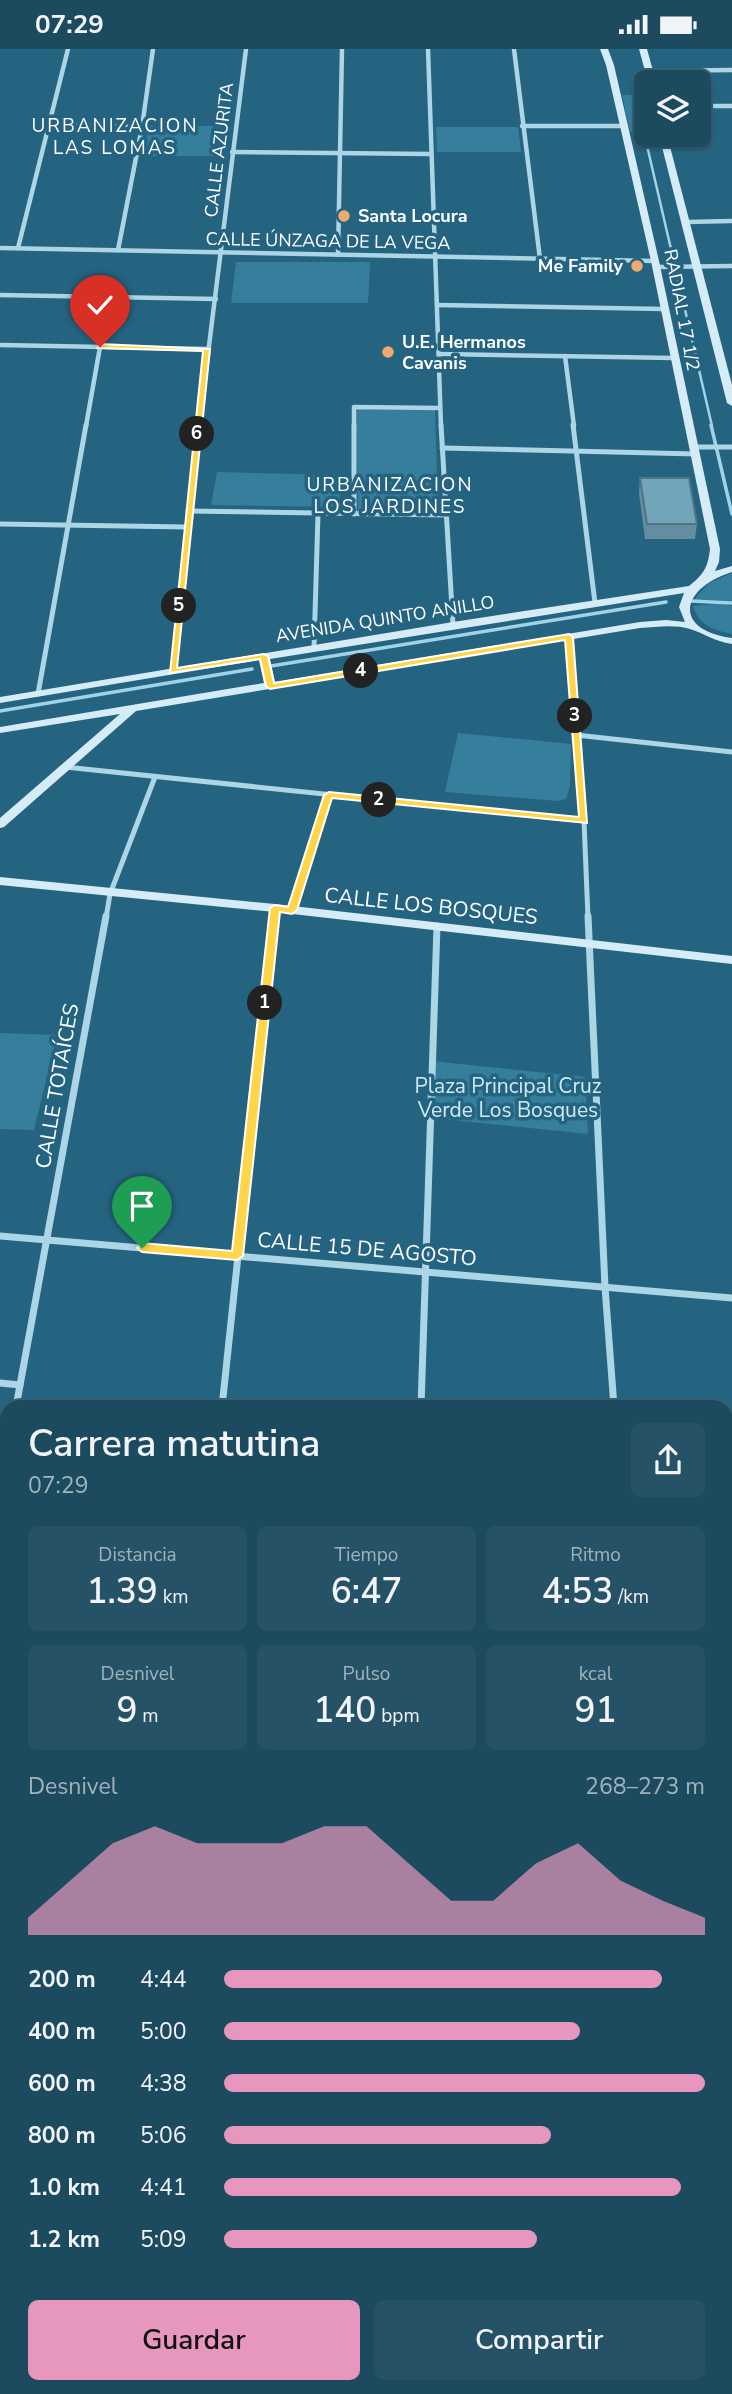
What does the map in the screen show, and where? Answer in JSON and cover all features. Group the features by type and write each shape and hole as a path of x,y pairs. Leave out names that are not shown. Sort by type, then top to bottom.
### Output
{"main road":[{"name":"RADIAL 17 1/2","path":"604,49 658,265 673,358 715,549 714,562 707,578"},
{"path":"643,49 649,70"},
{"name":"RADIAL 17 1/2","path":"666,147 732,403"},
{"path":"732,569 707,578 686,598 685,608 695,626 706,635 728,641 732,650"},
{"name":"AVENIDA QUINTO ANILLO","path":"0,700 453,625 694,589"},
{"path":"0,730 569,637 666,623 695,626"},
{"path":"264,656 270,686"},
{"path":"0,824 132,709"},
{"name":"CALLE LOS BOSQUES","path":"0,881 110,894 275,908 732,960"}],"street":[{"path":"18,248 68,49"},
{"path":"118,250 142,127 153,49"},
{"name":"CALLE AZURITA","path":"173,671 186,527 246,49"},
{"path":"338,255 342,49"},
{"path":"428,49 440,408 453,625"},
{"path":"514,49 540,259"},
{"path":"711,70 732,70"},
{"path":"711,106 732,106"},
{"path":"51,125 142,127"},
{"path":"522,126 624,126"},
{"path":"232,152 432,154"},
{"path":"686,222 732,221"},
{"name":"CALLE ÚNZAGA DE LA VEGA","path":"0,248 540,259 695,267 732,266"},
{"path":"0,295 216,299"},
{"path":"437,305 664,309"},
{"path":"0,345 207,349"},
{"path":"38,694 66,524 100,347"},
{"path":"440,354 673,358"},
{"path":"565,356 595,603"},
{"path":"354,514 354,407 440,408"},
{"path":"442,448 576,451 732,447"},
{"path":"188,511 446,515"},
{"path":"314,648 318,514"},
{"path":"0,524 186,527"},
{"path":"569,637 584,821 614,1400"},
{"path":"576,735 732,752"},
{"path":"65,767 584,821"},
{"name":"CALLE TOTAÍCES","path":"17,1400 110,894 155,777"},
{"path":"292,910 329,795"},
{"path":"223,1400 275,908"},
{"path":"421,1400 437,926"},
{"name":"CALLE 15 DE AGOSTO","path":"0,1235 732,1298"},
{"path":"0,1383 20,1385"}],"green space":[{"path":"622,95 634,95 634,132 630,132"},
{"path":"149,126 226,126 222,156 143,156"},
{"path":"436,127 518,127 521,152 437,152"},
{"path":"236,262 370,262 368,303 231,303"},
{"path":"435,410 438,509 431,512 358,511 356,411"},
{"path":"217,472 342,475 339,507 211,505"},
{"path":"732,573 732,601 694,600 709,583"},
{"path":"693,606 732,606 732,634 703,623"},
{"path":"458,733 571,744 570,786 566,799 558,801 445,792"},
{"path":"0,1033 57,1035 34,1130 0,1129"},
{"name":"Plaza Principal Cruz Verde Los Bosques","path":"432,1061 585,1077 588,1134 431,1118"}],"building":[{"path":"640,478 689,478 697,524 647,524"}],"waterway":[{"path":"647,147 712,426"},
{"path":"711,425 732,514"},
{"path":"691,601 732,603"},
{"path":"271,666 666,602"},
{"path":"0,711 252,669"}],"place":[{"name":"Santa Locura","path":"344,216"},
{"name":"Me Family","path":"637,266"},
{"name":"U.E. Hermanos Cavanis","path":"388,352"}],"district":[{"name":"URBANIZACION LAS LOMAS","path":"115,137"},
{"name":"URBANIZACION LOS JARDINES","path":"390,496"}],"route":[{"path":"100,347 207,349 173,671 264,656 270,686 569,637 584,821 329,795 292,910 275,908 237,1256 142,1248"}]}
